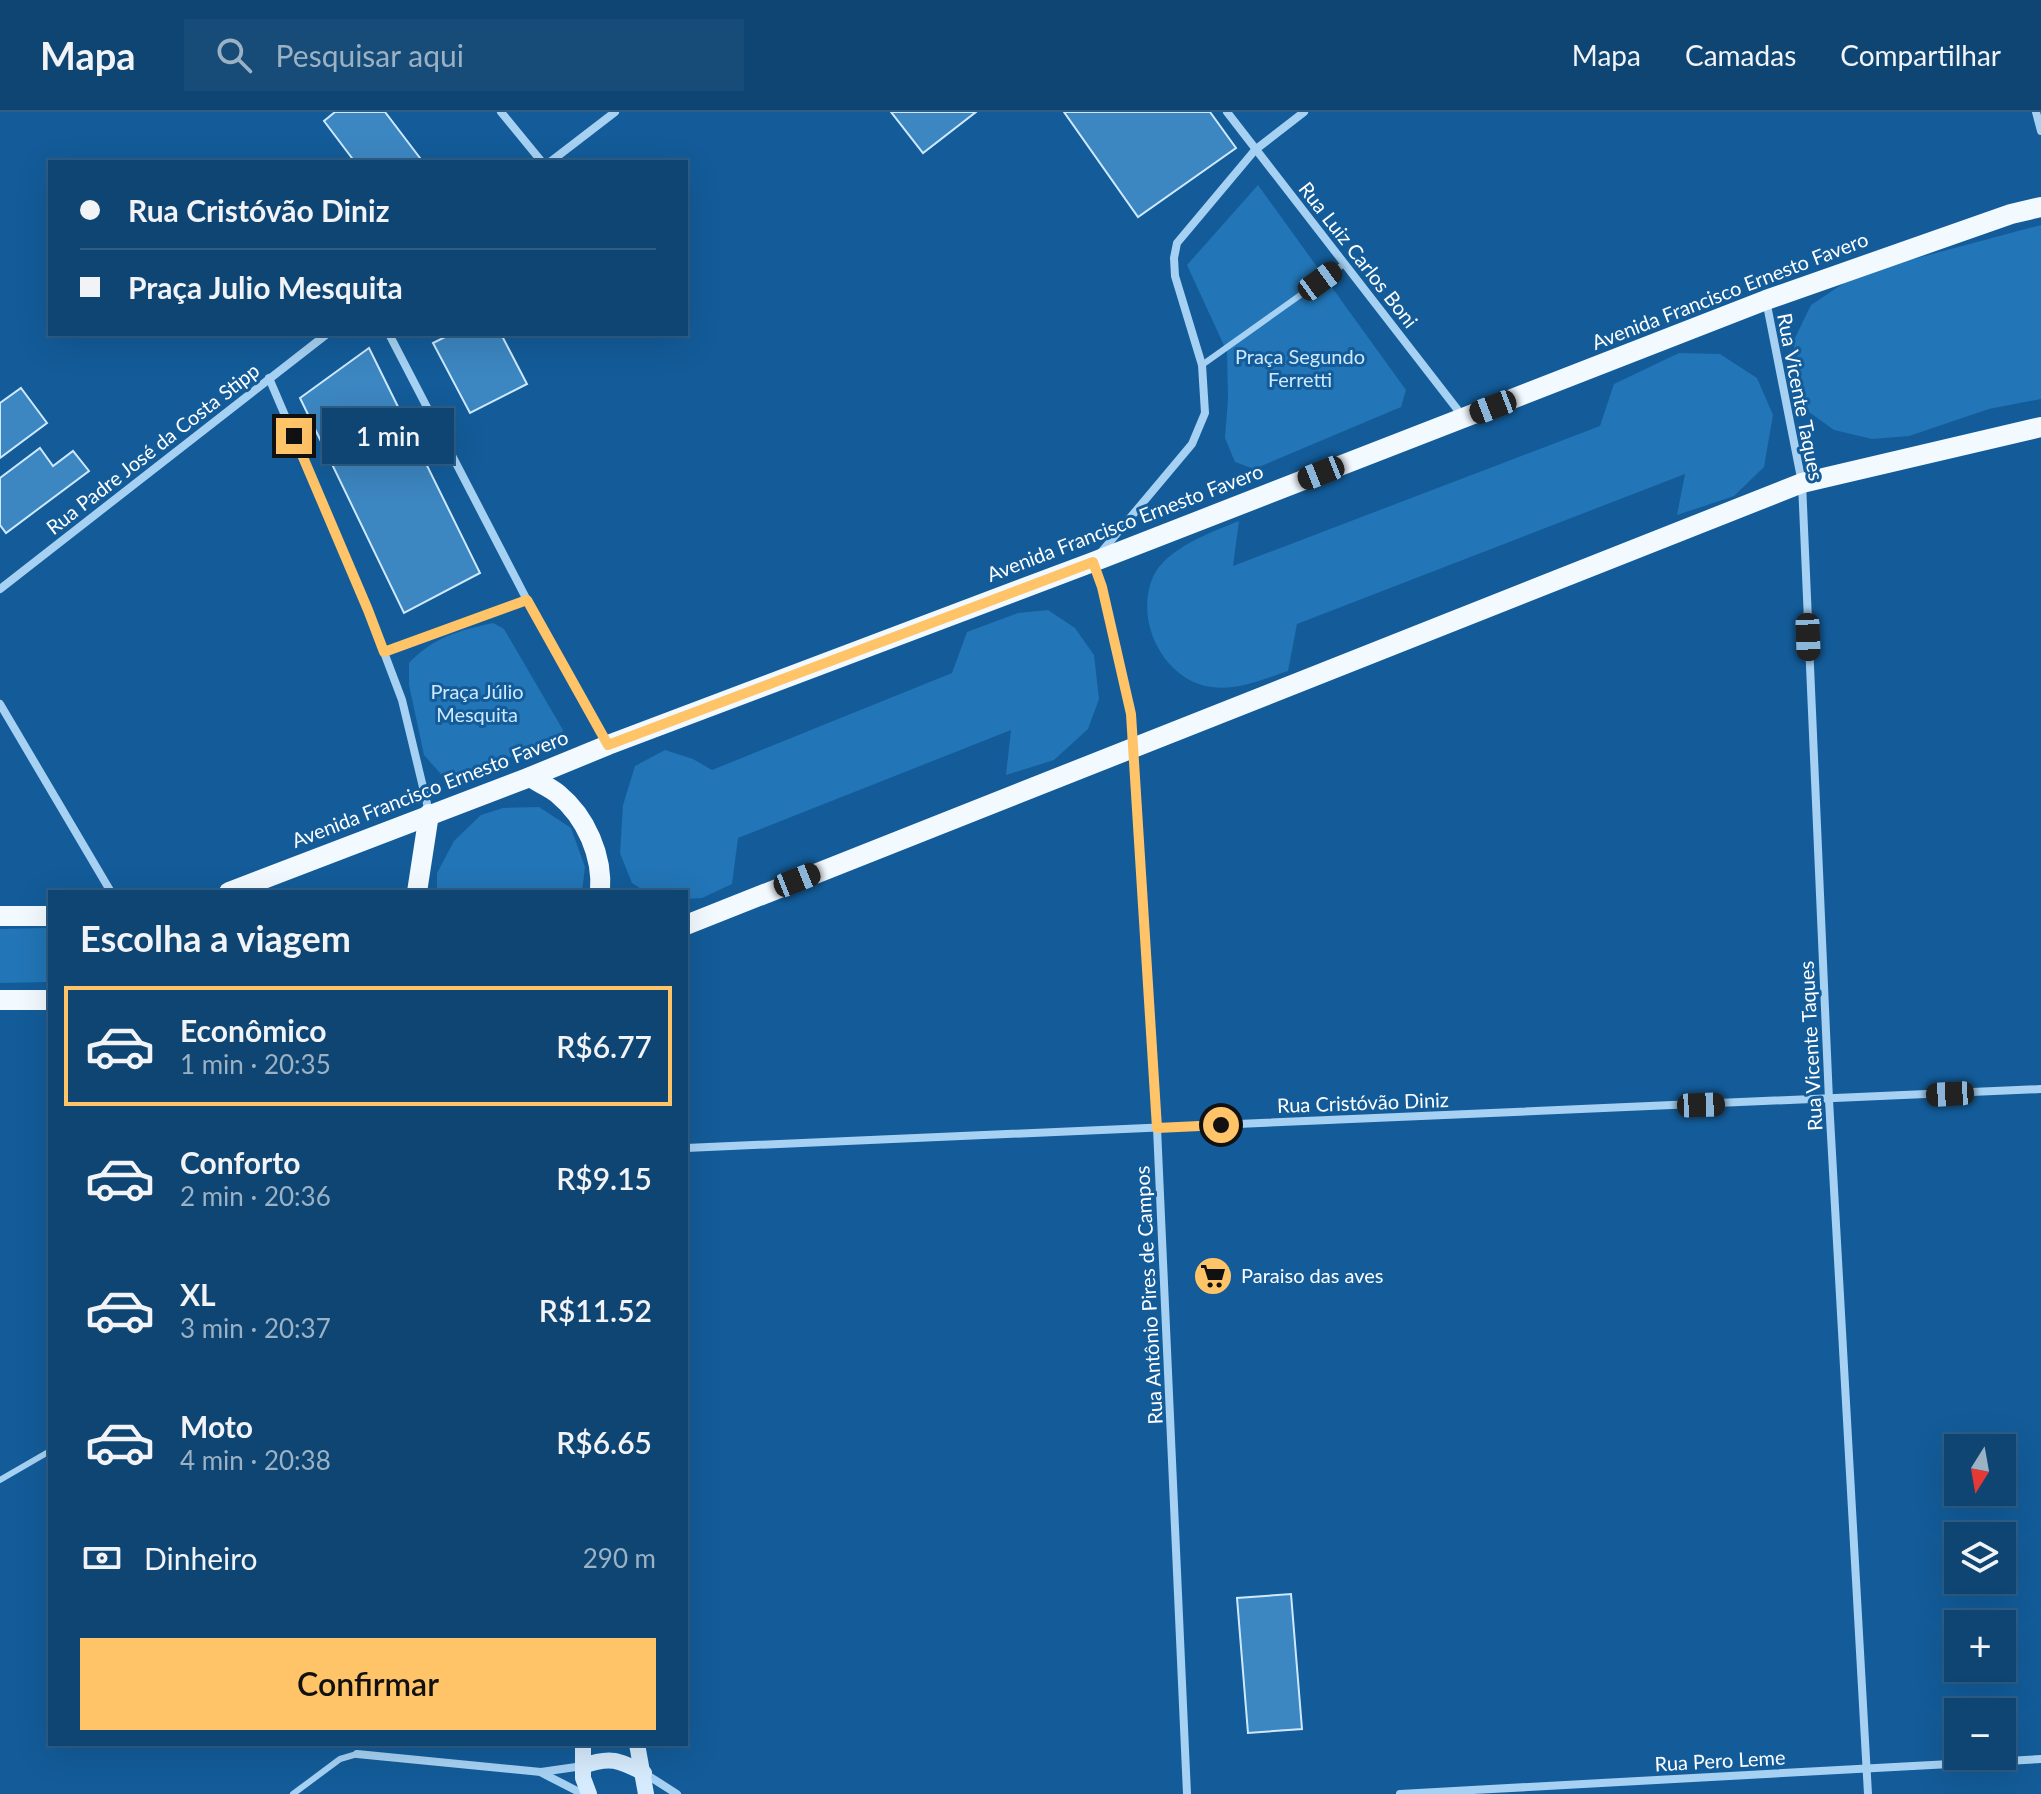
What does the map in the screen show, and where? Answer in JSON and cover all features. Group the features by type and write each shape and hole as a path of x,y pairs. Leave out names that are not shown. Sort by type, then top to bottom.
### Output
{"main road":[{"name":"Avenida Francisco Ernesto Favero","path":"234,890 1093,562 1766,300 2011,214 2041,207"},
{"path":"688,924 1802,483 2041,427"},
{"path":"530,777 558,794 579,817 595,847 600,890"},
{"path":"417,890 429,814"},
{"path":"0,916 48,916"},
{"path":"0,1000 48,1000"}],"street":[{"path":"501,112 540,160"},
{"path":"553,160 615,112"},
{"name":"Rua Luiz Carlos Boni","path":"1227,112 1464,418"},
{"path":"1093,562 1192,444 1205,413 1202,365 1175,276 1177,243 1255,150 1304,112"},
{"path":"2036,112 2041,131"},
{"name":"Rua Vicente Taques","path":"1766,300 1802,483 1829,1100 1868,1794"},
{"name":"Rua Padre José da Costa Stipp","path":"0,589 324,336"},
{"path":"390,336 527,600 608,745"},
{"path":"269,378 368,610 402,700 429,814"},
{"name":"Rua Antônio Pires de Campos","path":"1093,562 1102,587 1131,714 1157,1128 1187,1794"},
{"path":"384,652 527,600"},
{"path":"0,704 110,890"},
{"name":"Rua Cristóvão Diniz","path":"688,1148 2041,1089"},
{"path":"583,1746 583,1778 589,1794"},
{"path":"637,1746 646,1794"},
{"path":"357,1754 541,1772 583,1766 603,1759 622,1762 677,1794"},
{"name":"Rua Pero Leme","path":"1400,1794 2041,1759"},
{"path":"541,1772 583,1794"}],"lane":[{"path":"1202,365 1344,264"},
{"path":"0,1480 48,1452"},
{"path":"293,1794 340,1759 357,1754"}],"green space":[{"name":"Praça Segundo Ferretti","path":"1258,185 1406,390 1401,407 1254,469 1235,462 1225,438 1227,352 1187,265"},
{"path":"2041,225 2041,399 1989,409 1909,436 1872,439 1834,430 1809,412 1795,375 1794,340 1811,305 1844,283 1891,265"},
{"path":"1679,353 1720,354 1757,378 1773,415 1764,467 1734,496 1677,515 1685,474 1297,624 1288,671 1250,684 1221,688 1194,682 1179,673 1157,646 1147,611 1153,577 1168,558 1191,542 1239,521 1233,566 1600,426 1614,384"},
{"path":"1048,610 1075,628 1094,655 1099,699 1088,729 1054,760 1006,775 1011,730 738,838 732,884 702,898 688,899 688,890 643,890 632,883 620,853 623,805 635,766 665,750 693,759 712,770 952,673 967,632 1018,613"},
{"name":"Praça Júlio Mesquita","path":"493,623 504,629 563,730 560,739 447,781 424,755 409,685 409,663 427,647 447,636"},
{"path":"539,807 571,828 585,867 582,890 437,890 437,873 454,841 481,815 503,808"},
{"path":"48,928 48,982 0,983 0,929"}],"building":[{"path":"335,112 385,112 421,160 353,160 324,121"},
{"path":"891,112 976,112 923,153"},
{"path":"1064,112 1210,112 1236,148 1138,217"},
{"path":"447,336 502,336 527,384 470,413 433,343"},
{"path":"369,348 480,573 404,613 300,398"},
{"path":"21,388 47,423 0,458 0,403"},
{"path":"40,448 53,466 73,451 89,471 6,533 0,525 0,478"},
{"path":"1291,1594 1302,1729 1248,1733 1237,1598"}],"place":[{"name":"Paraiso das aves","path":"1213,1276"}],"route":[{"path":"294,436 384,652 527,600 608,745 1093,562 1102,587 1131,714 1157,1128 1221,1125"}]}
